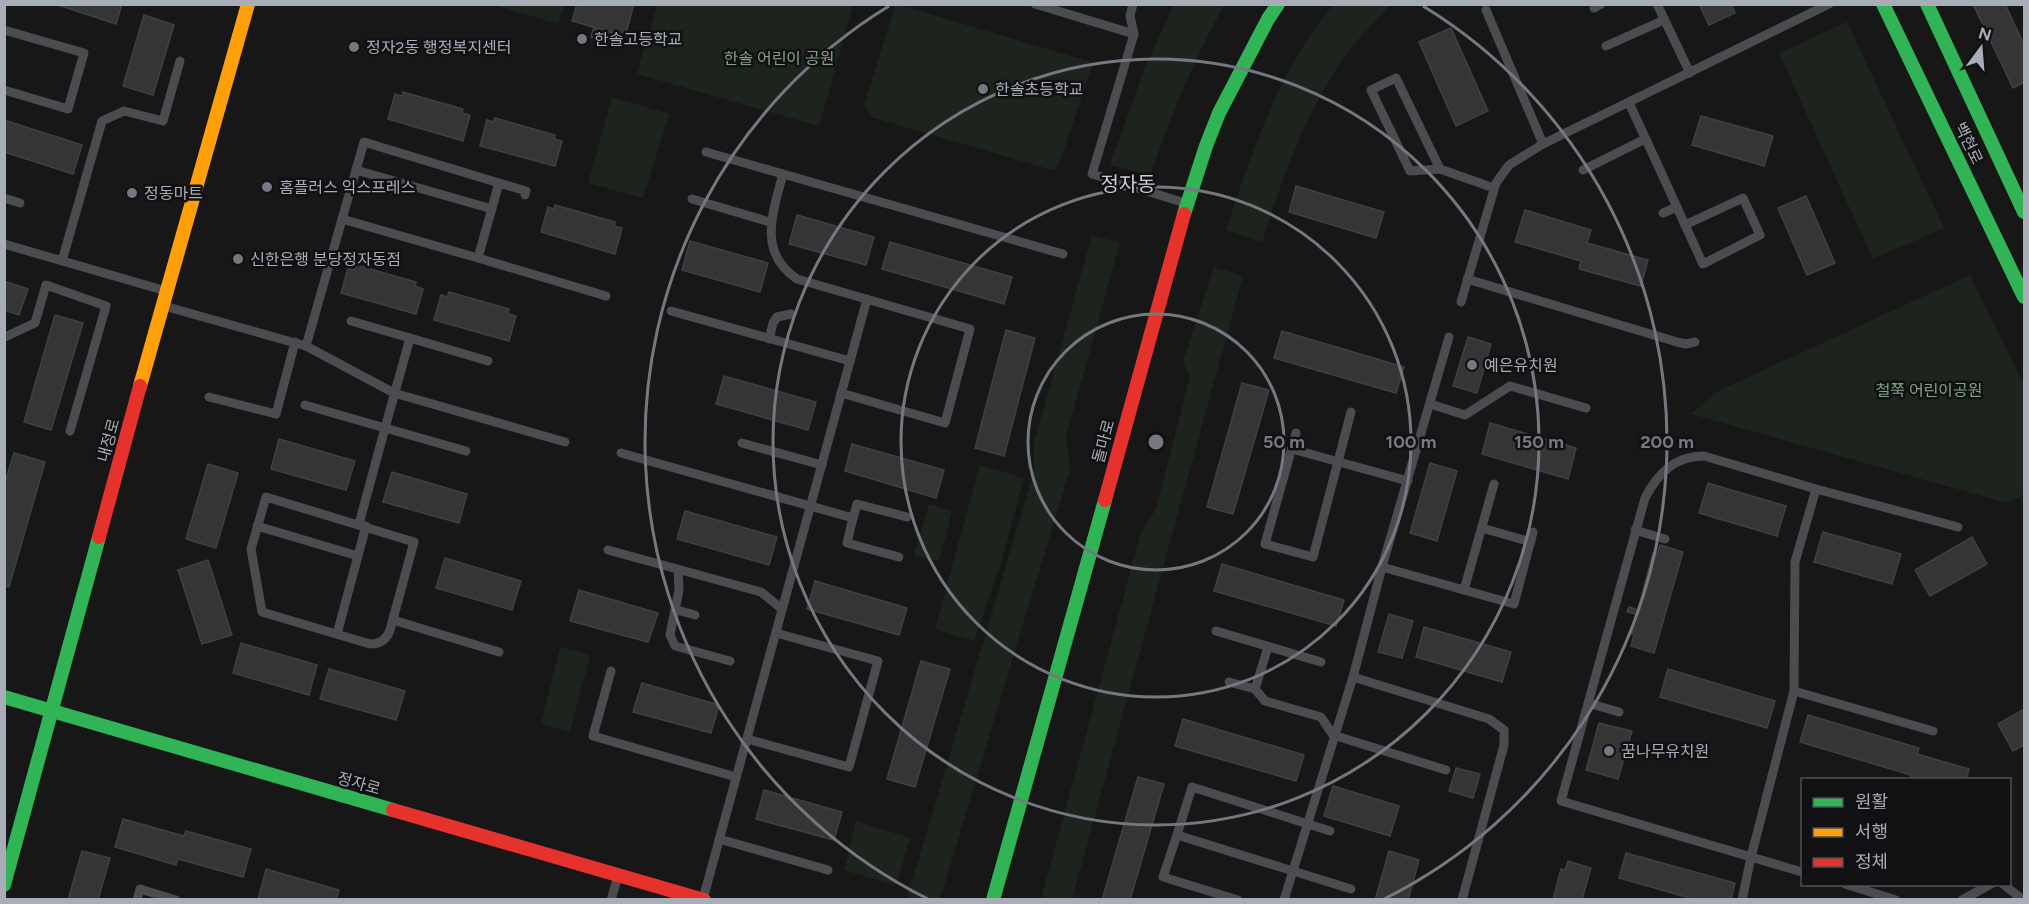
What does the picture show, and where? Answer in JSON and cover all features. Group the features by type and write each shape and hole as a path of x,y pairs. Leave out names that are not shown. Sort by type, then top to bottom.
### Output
{"street":[{"name":"내정로","path":"4,885 166,291 248,4"},
{"name":"돌마로","path":"993,900 1187,204 1219,113 1278,4"},
{"name":"백현로","path":"1883,4 2025,297"},
{"name":"백현로","path":"1927,4 2025,212"},
{"name":"정자로","path":"4,697 704,899"}],"lane":[{"path":"1035,4 1134,34"},
{"path":"1133,4 1130,16 1134,34 1092,174 1187,204"},
{"path":"1657,4 1690,73"},
{"path":"1461,302 1494,188 1509,165 1543,144 1829,4"},
{"path":"1486,10 1543,144"},
{"path":"1606,46 1664,20"},
{"path":"4,30 84,53 68,109 4,90"},
{"path":"62,261 102,121 124,111 163,121 180,61"},
{"path":"1440,169 1395,74 1371,90 1410,171 1440,169 1494,188"},
{"path":"1629,103 1645,139 1703,264 1760,235 1743,198 1685,225"},
{"path":"1583,170 1645,139"},
{"path":"306,346 364,142 526,190 525,195"},
{"path":"706,152 1063,254"},
{"path":"356,170 492,209"},
{"path":"783,174 770,222 774,250 779,263 787,272 797,279 970,330 945,423 841,393"},
{"path":"478,258 499,183"},
{"path":"4,198 20,203"},
{"path":"692,199 770,222"},
{"path":"1663,213 1677,207"},
{"path":"342,219 606,296"},
{"path":"4,244 166,291"},
{"path":"1467,279 1677,342 1686,344 1695,342"},
{"path":"5,337 35,323 46,285 106,306 70,431"},
{"path":"704,899 867,299"},
{"path":"162,306 306,346 393,393 565,442"},
{"path":"671,311 850,362"},
{"path":"769,339 777,317 791,314"},
{"path":"351,321 488,361"},
{"path":"1284,900 1333,735 1353,677 1449,337"},
{"path":"337,634 358,556 362,525 393,393 410,338"},
{"path":"209,397 276,414 295,342"},
{"path":"1430,404 1465,415 1510,386 1586,408"},
{"path":"305,405 466,452"},
{"path":"1296,433 1265,544 1312,557 1351,412"},
{"path":"742,443 822,465"},
{"path":"1292,449 1408,481"},
{"path":"621,453 853,518"},
{"path":"1801,871 1560,801 1645,498 1652,484 1664,471 1690,456 1704,456 1958,527"},
{"path":"1464,590 1494,484"},
{"path":"1742,900 1794,691 1796,562 1816,489"},
{"path":"266,497 362,525 414,542 388,637 376,644 261,612 251,549 266,497"},
{"path":"898,557 847,543 857,504 907,517"},
{"path":"257,526 358,556"},
{"path":"1383,567 1514,604 1532,537 1482,528"},
{"path":"1635,530 1665,539"},
{"path":"608,550 761,592 782,609"},
{"path":"678,570 677,610 670,636 675,646 730,661"},
{"path":"677,610 694,615"},
{"path":"393,620 499,652"},
{"path":"1216,631 1321,663"},
{"path":"747,739 849,767 878,661 776,633"},
{"path":"1256,689 1268,647"},
{"path":"611,671 593,736 736,777"},
{"path":"1353,677 1489,719 1504,730 1504,745 1462,900"},
{"path":"1229,682 1256,689 1265,701 1321,717 1333,735 1446,770"},
{"path":"1794,691 1933,731"},
{"path":"1588,703 1619,712"},
{"path":"1238,900 1163,877 1191,787 1330,831"},
{"path":"1177,835 1351,889"},
{"path":"719,839 828,870"},
{"path":"611,900 618,875"},
{"path":"1848,886 1896,900"},
{"path":"1962,900 1990,886"},
{"path":"2004,886 2023,900"},
{"path":"137,900 140,889 176,900"}],"green space":[{"path":"494,5 564,5 558,24"},
{"name":"한솔 어린이 공원","path":"657,5 853,5 819,126 637,74"},
{"path":"899,5 1088,61 1092,67 1059,164 1052,170 871,117 864,106 895,6"},
{"path":"1174,5 1224,5 1184,88 1150,175 1110,165 1146,65"},
{"path":"1333,5 1391,5 1348,52 1320,96 1287,168 1262,242 1226,230 1257,141 1282,84 1297,56"},
{"path":"1847,22 1944,228 1873,259 1779,53"},
{"path":"612,97 669,114 643,198 588,183"},
{"path":"1092,235 1120,243 1066,436 1070,469 940,899 907,899 1034,471 1034,443"},
{"path":"1214,267 1243,276 1072,899 1041,899 1141,533 1156,509 1190,376 1183,362"},
{"name":"철쭉 어린이공원","path":"1970,275 2024,385 2024,495 2007,503 1691,414 1716,392"},
{"path":"980,465 1024,478 1001,563 974,641 935,629"},
{"path":"929,504 952,511 939,561 914,556"},
{"path":"560,647 590,655 570,732 541,724"},
{"path":"856,821 910,838 896,886 844,870"}],"building":[{"path":"55,4 122,4 116,24"},
{"path":"577,4 634,4 625,36 572,21"},
{"path":"1699,4 1731,4 1735,13 1709,25"},
{"path":"1973,4 2005,4 2024,45 2024,82 2013,88"},
{"path":"144,15 174,25 153,95 123,86"},
{"path":"594,27 617,34 615,44 591,37"},
{"path":"1451,28 1488,111 1456,126 1419,42"},
{"path":"403,92 463,109 462,113 470,115 463,141 388,119 395,94 402,96"},
{"path":"1701,116 1773,136 1764,166 1692,145"},
{"path":"495,118 555,135 554,139 562,141 555,166 480,146 487,120 494,122"},
{"path":"4,120 82,145 73,174 4,152"},
{"path":"1296,186 1384,212 1376,238 1289,212"},
{"path":"1806,196 1835,263 1807,275 1778,208"},
{"path":"555,205 615,222 614,226 622,228 615,254 541,232 548,207 554,209"},
{"path":"1525,210 1591,230 1587,243 1648,260 1641,286 1579,269 1581,261 1515,242"},
{"path":"797,215 874,237 866,265 789,244"},
{"path":"690,241 768,263 760,292 682,270"},
{"path":"890,242 1012,277 1004,304 882,269"},
{"path":"356,265 416,282 415,286 423,289 416,314 341,293 348,268 355,270"},
{"path":"4,281 28,289 19,315 4,310"},
{"path":"449,292 509,309 508,314 516,316 509,341 434,320 441,295 447,297"},
{"path":"55,315 83,323 51,430 24,422"},
{"path":"1006,330 1035,338 1004,456 975,448"},
{"path":"1282,331 1404,367 1396,393 1274,358"},
{"name":"예은유치원","path":"1468,337 1491,344 1477,393 1453,386"},
{"path":"724,376 816,402 808,430 716,404"},
{"path":"1242,383 1269,390 1233,514 1207,507"},
{"path":"1490,423 1576,448 1568,479 1482,454"},
{"path":"279,439 355,461 346,490 271,469"},
{"path":"852,444 944,470 936,498 845,471"},
{"path":"14,453 45,462 9,587 4,586 4,485"},
{"path":"1430,463 1457,471 1437,541 1410,533"},
{"path":"208,464 238,473 216,548 186,539"},
{"path":"392,472 467,494 459,523 383,502"},
{"path":"1708,483 1786,506 1777,536 1699,513"},
{"path":"685,511 777,537 769,565 677,539"},
{"path":"1823,532 1901,554 1892,584 1814,562"},
{"path":"1972,537 1987,564 1930,596 1915,570"},
{"path":"1660,545 1683,552 1654,653 1631,646 1634,635 1631,634 1636,614 1627,612 1629,607 1638,610 1653,553 1657,554"},
{"path":"445,558 521,581 512,610 436,588"},
{"path":"208,560 232,635 202,644 178,570"},
{"path":"1222,564 1344,600 1336,626 1214,591"},
{"path":"815,581 907,608 899,635 807,609"},
{"path":"579,590 658,613 648,642 570,621"},
{"path":"1389,614 1413,621 1402,658 1378,652"},
{"path":"1424,627 1511,652 1502,682 1416,657"},
{"path":"241,643 317,665 309,695 233,673"},
{"path":"921,661 950,669 915,787 887,779"},
{"path":"329,669 405,691 396,720 320,699"},
{"path":"1668,669 1775,701 1767,728 1660,697"},
{"path":"642,683 719,705 711,733 633,712"},
{"path":"2024,709 2024,745 2013,751 1998,724"},
{"path":"1808,715 1919,748 1917,754 1969,769 1967,778 1910,778 1911,775 1800,742"},
{"path":"1183,719 1304,755 1296,781 1175,746"},
{"name":"꿈나무유치원","path":"1599,723 1632,731 1618,779 1586,770"},
{"path":"1456,768 1480,774 1473,798 1449,791"},
{"path":"1138,777 1164,784 1130,900 1102,900"},
{"path":"1333,786 1399,806 1390,836 1324,816"},
{"path":"764,790 842,812 834,840 756,819"},
{"path":"123,819 184,836 186,831 251,849 243,877 178,859 176,865 115,847"},
{"path":"82,851 110,858 98,900 68,900"},
{"path":"1389,851 1419,860 1408,900 1375,900"},
{"path":"1626,853 1735,883 1731,900 1697,900 1619,878"},
{"path":"1568,861 1591,868 1582,900 1553,900 1561,869 1565,870"},
{"path":"266,869 339,890 336,900 258,900"}],"traffic: fast":[{"path":"1184,214 1219,113 1278,4"},
{"path":"1883,4 2024,297"},
{"path":"1927,4 2024,212"},
{"path":"993,900 1105,500"},
{"path":"4,885 99,537"},
{"path":"4,697 393,810"}],"traffic: slow":[{"path":"140,386 248,4"}],"traffic: jam":[{"path":"1105,500 1184,214"},
{"path":"99,537 140,386"},
{"path":"393,810 704,900"}],"place":[{"name":"한솔고등학교","path":"582,39"},
{"name":"정자2동 행정복지센터","path":"354,47"},
{"name":"한솔초등학교","path":"983,89"},
{"name":"홈플러스 익스프레스","path":"267,187"},
{"name":"정동마트","path":"132,193"},
{"name":"신한은행 분당정자동점","path":"238,259"},
{"name":"예은유치원","path":"1472,365"},
{"name":"꿈나무유치원","path":"1609,751"}],"district":[{"name":"정자동","path":"1128,184"}]}
